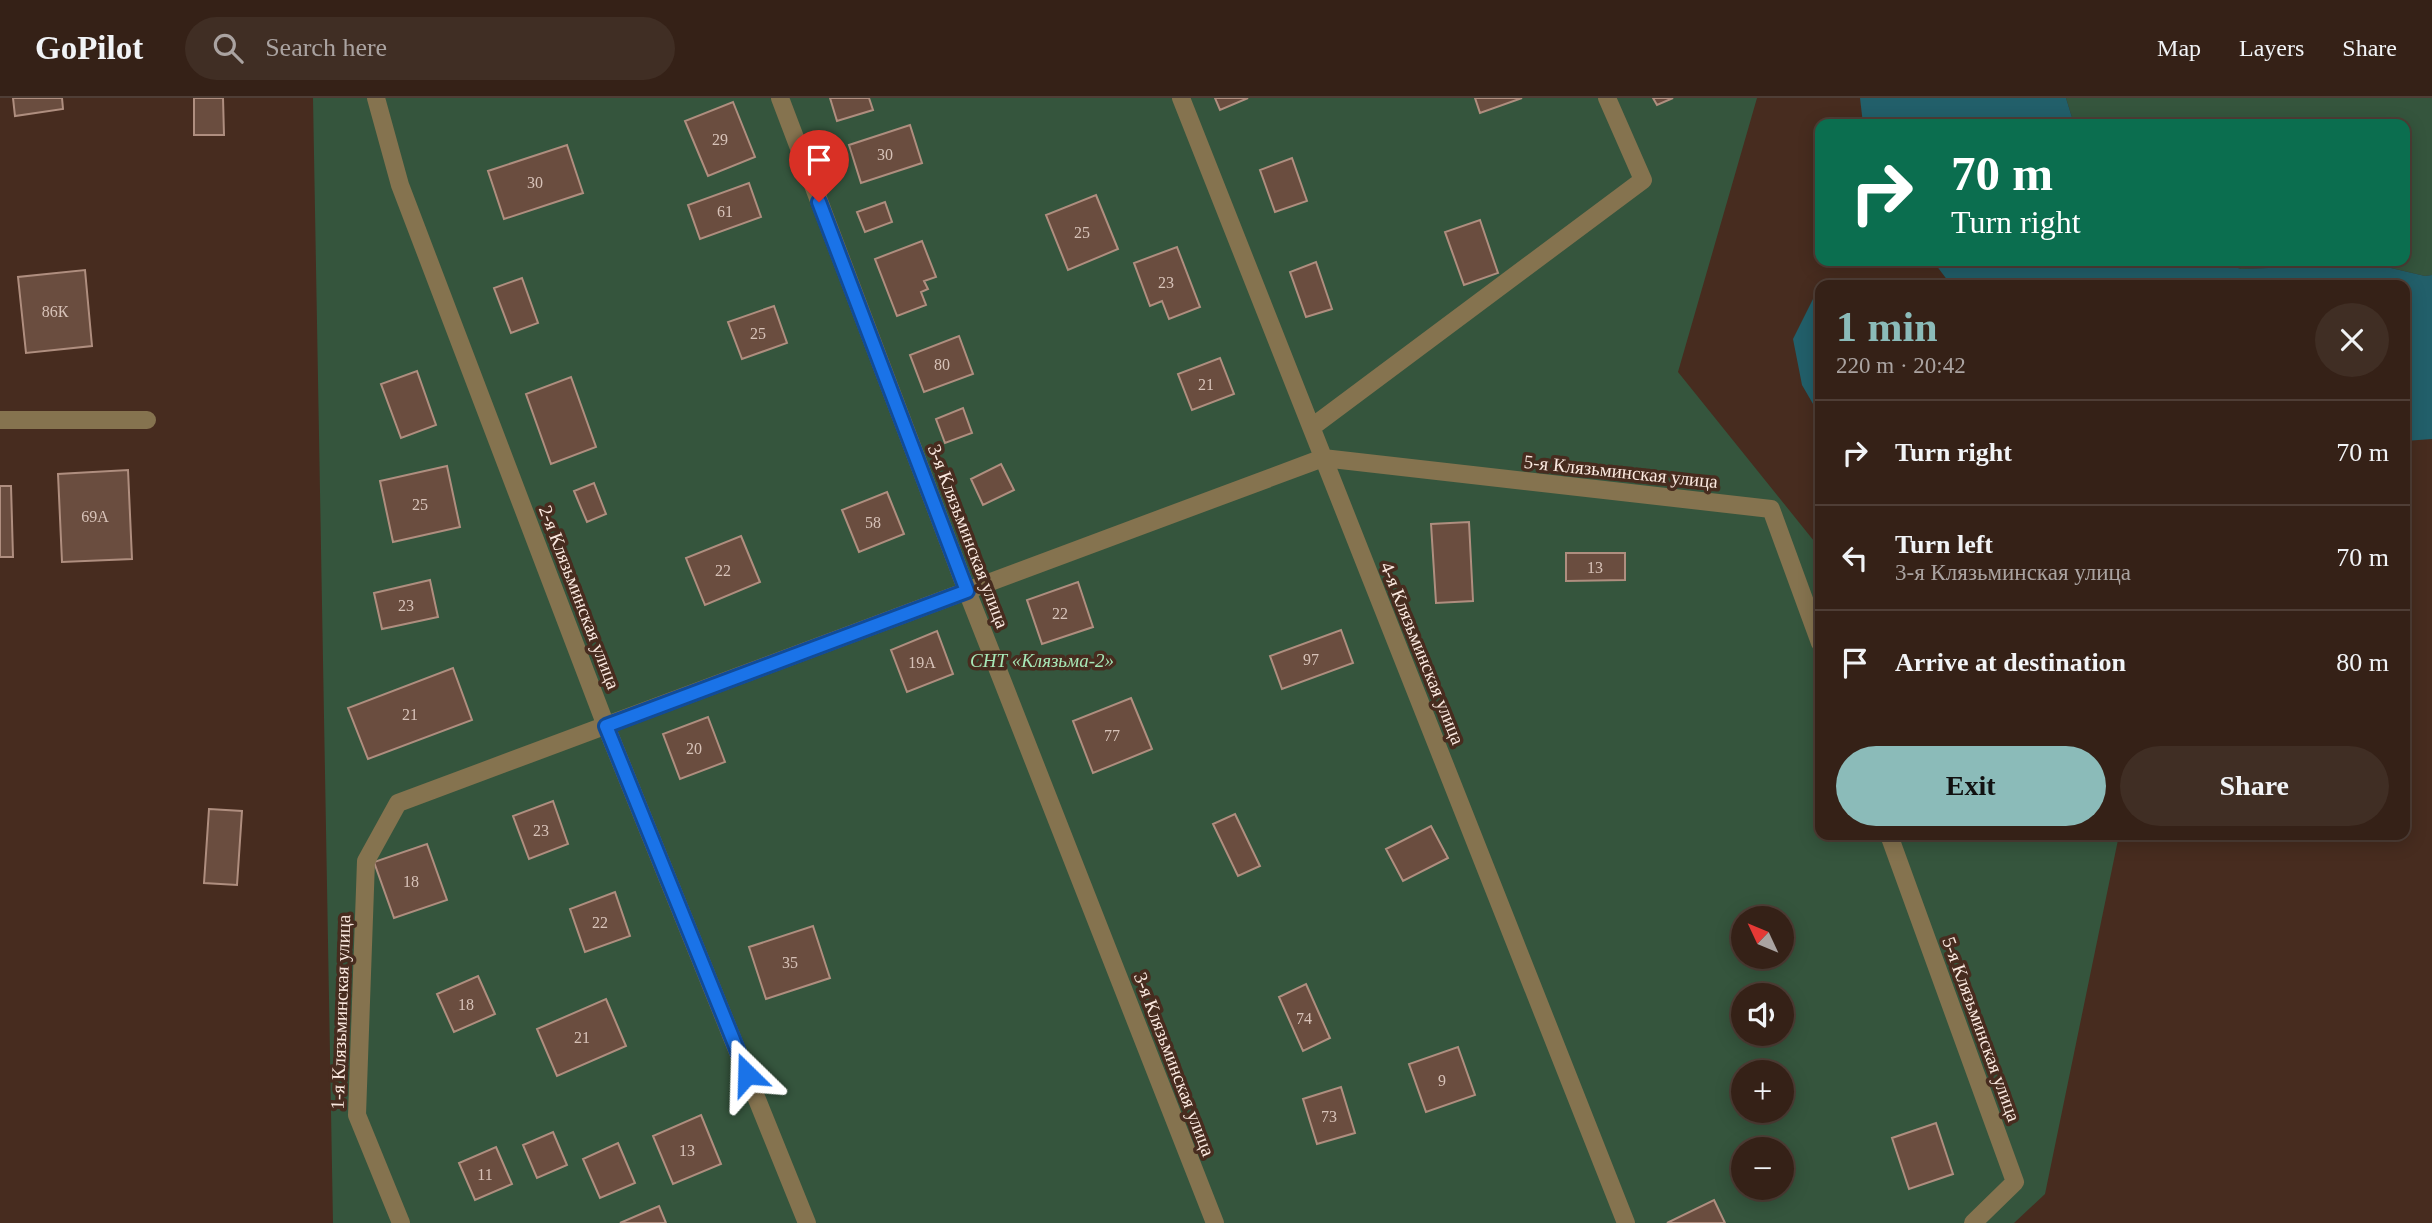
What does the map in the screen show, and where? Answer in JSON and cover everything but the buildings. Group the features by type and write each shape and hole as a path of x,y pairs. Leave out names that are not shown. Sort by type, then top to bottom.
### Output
{"street":[{"name":"2-я Клязьминская улица","path":"376,98 400,185 606,726 807,1223"},
{"name":"3-я Клязьминская улица","path":"780,98 967,591 1214,1223"},
{"name":"4-я Клязьминская улица","path":"1181,98 1626,1223"},
{"path":"1312,427 1643,180 1607,98"},
{"path":"0,420 147,420"},
{"path":"606,726 1323,458"},
{"name":"5-я Клязьминская улица","path":"1323,458 1771,509 1815,629"},
{"name":"1-я Клязьминская улица","path":"401,1223 357,1115 366,861 398,803 606,726"},
{"name":"5-я Клязьминская улица","path":"1891,840 2015,1182 1973,1223"}],"green space":[{"name":"СНТ «Клязьма-2»","path":"313,98 1757,98 1678,372 1815,542 1815,840 2118,840 2045,1194 2014,1223 333,1223"},
{"path":"2066,98 2432,98 2432,275 2425,276 2382,266 2410,266 2410,119 2072,119"},
{"path":"2232,266 2321,266 2241,269"}],"water":[{"path":"1860,98 2066,98 2072,119 1862,119"},
{"path":"1937,266 2232,266 2241,269 2382,266 2425,276 2432,275 2432,439 2410,441 2410,280 1947,280"},
{"path":"1814,297 1815,407 1802,385 1793,339"}],"route":[{"path":"747,1074 606,726 967,591 819,202"}]}
